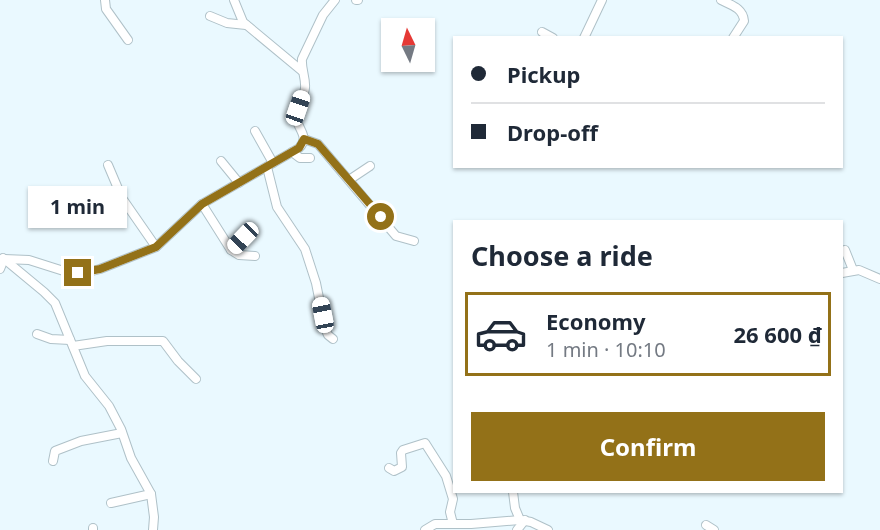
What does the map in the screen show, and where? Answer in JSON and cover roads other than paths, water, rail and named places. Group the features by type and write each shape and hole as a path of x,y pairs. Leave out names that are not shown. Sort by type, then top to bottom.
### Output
{"street":[{"path":"105,0 106,9 128,40"},
{"path":"234,0 240,18 246,25 302,71"},
{"path":"2,257 29,260 70,273 84,273 100,269 156,247 202,204 303,144 304,139 297,117 305,85 302,71 304,53 323,15 335,0"},
{"path":"585,36 602,0"},
{"path":"720,0 740,10 743,15 744,21 734,36"},
{"path":"210,16 227,23 246,25"},
{"path":"542,32 550,36"},
{"path":"255,131 270,165 277,207 305,249 316,284 325,328 333,339"},
{"path":"304,139 318,144 396,236 414,241"},
{"path":"292,152 300,158 310,158"},
{"path":"221,160 239,183"},
{"path":"108,165 122,198 156,247"},
{"path":"349,180 370,165"},
{"path":"202,204 231,250 239,255 255,256"},
{"path":"231,250 243,238"},
{"path":"845,250 853,270"},
{"path":"0,269 2,257"},
{"path":"2,257 50,297 59,311 85,376 109,406 131,458 151,494 153,530"},
{"path":"843,273 853,270 863,271 880,279"},
{"path":"37,334 43,338 71,343 163,341 195,379"},
{"path":"53,461 55,451 65,445 122,433"},
{"path":"389,468 394,471 402,467 401,453 403,450 425,443 446,476 453,499 450,512 453,524"},
{"path":"513,493 515,508 522,520"},
{"path":"111,503 151,494"},
{"path":"517,530 522,520"},
{"path":"425,530 435,524 522,520 548,530"}]}
